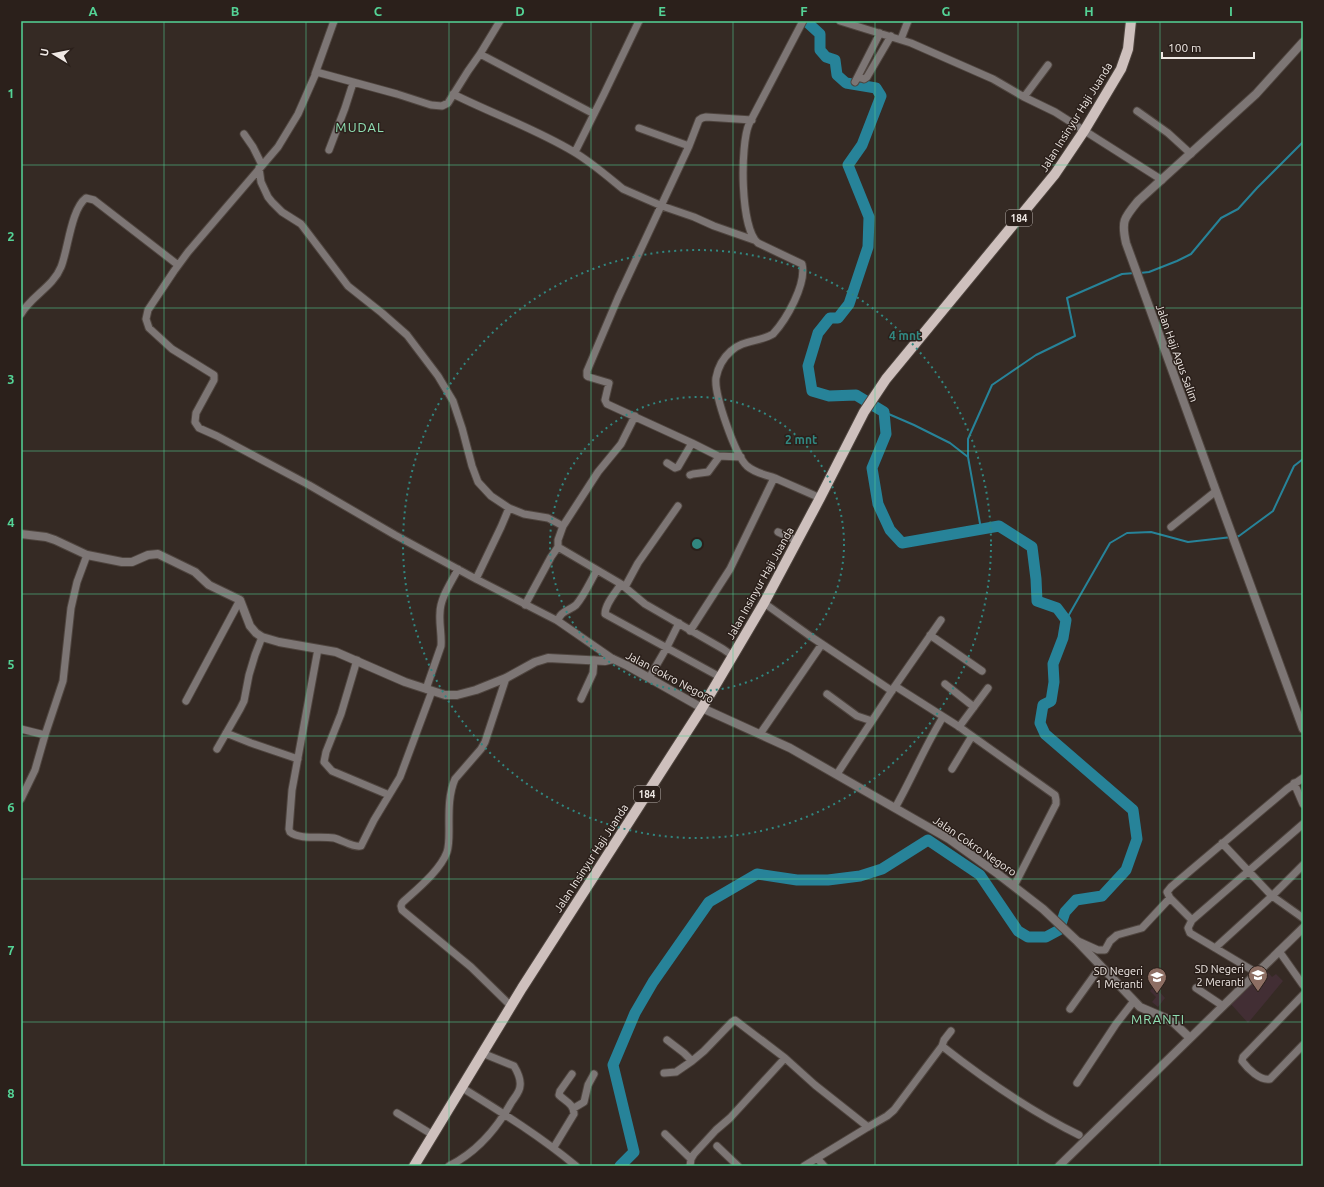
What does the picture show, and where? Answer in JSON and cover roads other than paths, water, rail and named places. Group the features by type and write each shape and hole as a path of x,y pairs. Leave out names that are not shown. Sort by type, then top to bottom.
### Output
{"main road":[{"name":"Jalan Insinyur Haji Juanda","path":"414,1166 511,1006 702,708 764,603 864,412 874,396 886,379 1055,174 1084,131 1124,63 1128,49 1131,21"}],"street":[{"path":"334,21 315,74 298,114 287,133 278,147 178,265 148,310 146,319 147,324 149,328 172,349 214,375 214,380 196,413 195,422 197,426 309,485 395,535 476,579 558,621 613,659"},
{"path":"315,74 320,73 435,106 442,106 446,104 453,94 500,21"},
{"path":"575,152 638,21"},
{"path":"754,240 745,211 745,138 747,129 803,21"},
{"path":"840,21 901,39 992,79 1055,112 1162,180"},
{"path":"901,39 908,21"},
{"path":"880,33 856,80 866,77 891,36"},
{"name":"Jalan Haji Agus Salim","path":"1303,42 1256,94 1138,201 1128,213 1124,221 1124,233 1141,285 1303,729"},
{"path":"480,54 594,114"},
{"path":"1024,97 1048,65"},
{"path":"329,150 353,83"},
{"path":"453,94 479,107 505,117 575,152 623,188 662,206 754,240 802,264 797,297 776,330 768,337 739,345 726,356 718,370 716,385 717,393 730,434 746,465 820,498"},
{"path":"1137,111 1168,133 1191,154"},
{"path":"741,457 719,457 607,404 606,400 609,383 589,377 586,374 618,298 689,146 697,122 702,118 752,120"},
{"path":"639,128 689,146"},
{"path":"244,134 253,147 260,167 262,182 268,197 272,202 282,212 301,224 348,286 407,335 438,376 453,401 478,482 491,496 509,508 524,514 548,518 563,526"},
{"path":"21,314 27,305 57,274 63,262 75,217 81,203 86,198 94,200 178,265"},
{"path":"525,605 558,547 558,540 563,526 598,472 621,444 635,416"},
{"path":"667,463 675,468 678,467 692,443"},
{"path":"690,475 708,472 719,457"},
{"path":"690,631 730,569 774,478"},
{"path":"1171,527 1216,491"},
{"path":"678,506 609,603 605,613 720,677"},
{"path":"476,579 509,508"},
{"path":"778,532 797,541"},
{"path":"21,534 46,537 87,555 128,563 148,555 158,554 195,572 209,585 240,600 250,626 262,637 249,675 244,701 217,749"},
{"path":"558,547 623,585 645,604 733,656"},
{"path":"21,799 35,770 63,681 71,608 77,582 87,555"},
{"path":"318,649 292,790 289,826 290,832 295,836 336,839 344,841 355,847 360,847 363,844 374,820 397,784 403,770 429,690 441,646 441,604 458,569"},
{"path":"558,621 562,612 576,605 598,570"},
{"path":"186,701 240,600"},
{"path":"764,603 822,644 959,727 1044,787 1056,798 1056,804 1051,815 1014,886"},
{"path":"837,774 893,688 940,620"},
{"path":"649,678 679,623"},
{"path":"930,635 982,671"},
{"name":"Jalan Cokro Negoro","path":"262,637 279,642 336,652 405,682 445,695 457,695 476,690 506,678 535,662 548,658 605,661 613,659 702,708 790,748 949,838 1014,886 1068,932 1140,1007 1168,1019 1190,1038"},
{"path":"760,734 822,644"},
{"path":"357,660 341,714 326,752 324,762 332,771 389,795"},
{"path":"581,699 593,673 594,660"},
{"path":"506,678 482,750 457,776 453,784 449,813 449,840 447,853 432,874 402,903 401,906 402,910 471,967 511,1006"},
{"path":"945,684 974,707"},
{"path":"959,727 988,688"},
{"path":"827,694 857,716 872,721"},
{"path":"895,808 911,779 929,739 943,717"},
{"path":"21,729 45,735"},
{"path":"226,733 298,759"},
{"path":"952,769 972,736"},
{"path":"1192,920 1170,898 1167,892 1222,843 1303,778"},
{"path":"1294,784 1303,804"},
{"path":"1257,973 1190,933 1188,928 1192,920 1303,824"},
{"path":"1222,843 1272,896 1303,918"},
{"path":"1215,948 1272,896 1303,865"},
{"path":"1076,940 1098,950 1105,950 1110,941 1117,935 1142,928 1170,898"},
{"path":"1059,1166 1303,928"},
{"path":"1279,952 1303,983"},
{"path":"1070,1009 1100,966"},
{"path":"1196,988 1223,1006"},
{"path":"1303,995 1242,1058 1242,1061 1261,1078 1267,1079 1270,1078 1303,1045"},
{"path":"1077,1083 1116,1024 1134,1002"},
{"path":"664,1073 676,1072 692,1061 735,1020 785,1058 868,1127"},
{"path":"804,1166 887,1116 894,1110 942,1046 944,1040 951,1031"},
{"path":"667,1040 692,1061"},
{"path":"942,1046 975,1071 1052,1122 1078,1135"},
{"path":"449,1166 476,1149 491,1133 505,1114 520,1088 520,1081 513,1065 482,1053"},
{"path":"665,1134 690,1162 716,1130 730,1118 785,1058"},
{"path":"572,1074 560,1091 559,1095 574,1108"},
{"path":"574,1108 584,1102 588,1085 594,1074"},
{"path":"461,1087 554,1147 576,1166"},
{"path":"554,1147 573,1117 574,1108"},
{"path":"397,1113 433,1135"},
{"path":"717,1146 738,1166"},
{"path":"817,1158 824,1166"}],"waterway":[{"path":"620,1166 634,1152 613,1065 635,1013 653,982 709,902 757,874 797,880 828,880 860,876 882,869 928,840 980,875 1018,931 1028,937 1046,937 1059,930 1065,912 1076,900 1102,896 1126,870 1137,839 1133,810 1045,734 1040,723 1043,705 1051,701 1054,682 1053,664 1063,638 1066,620 1057,608 1037,601 1032,547 999,526 902,543 890,530 878,504 872,468 886,434 884,412 856,395 829,396 812,391 808,366 818,333 830,318 838,318 849,304 868,247 869,217 848,165 862,145 881,96 876,88 846,83 837,75 835,60 826,57 820,50 820,34 808,23 809,21"},
{"path":"1140,273 1149,272 1191,254 1221,218 1238,209 1303,142"},
{"path":"981,529 968,457 968,439 992,385 1036,355 1075,336 1067,298 1122,274 1135,273"},
{"path":"884,412 950,443 968,457"},
{"path":"1236,537 1273,511 1294,466 1303,459"},
{"path":"1066,620 1110,543 1127,533 1151,532 1188,542 1232,537"}],"place":[{"name":"SD Negeri 2 Meranti","path":"1258,992"},
{"name":"SD Negeri 1 Meranti","path":"1157,994"}],"district":[{"name":"MUDAL","path":"360,127"},
{"name":"MRANTI","path":"1158,1019"}]}
